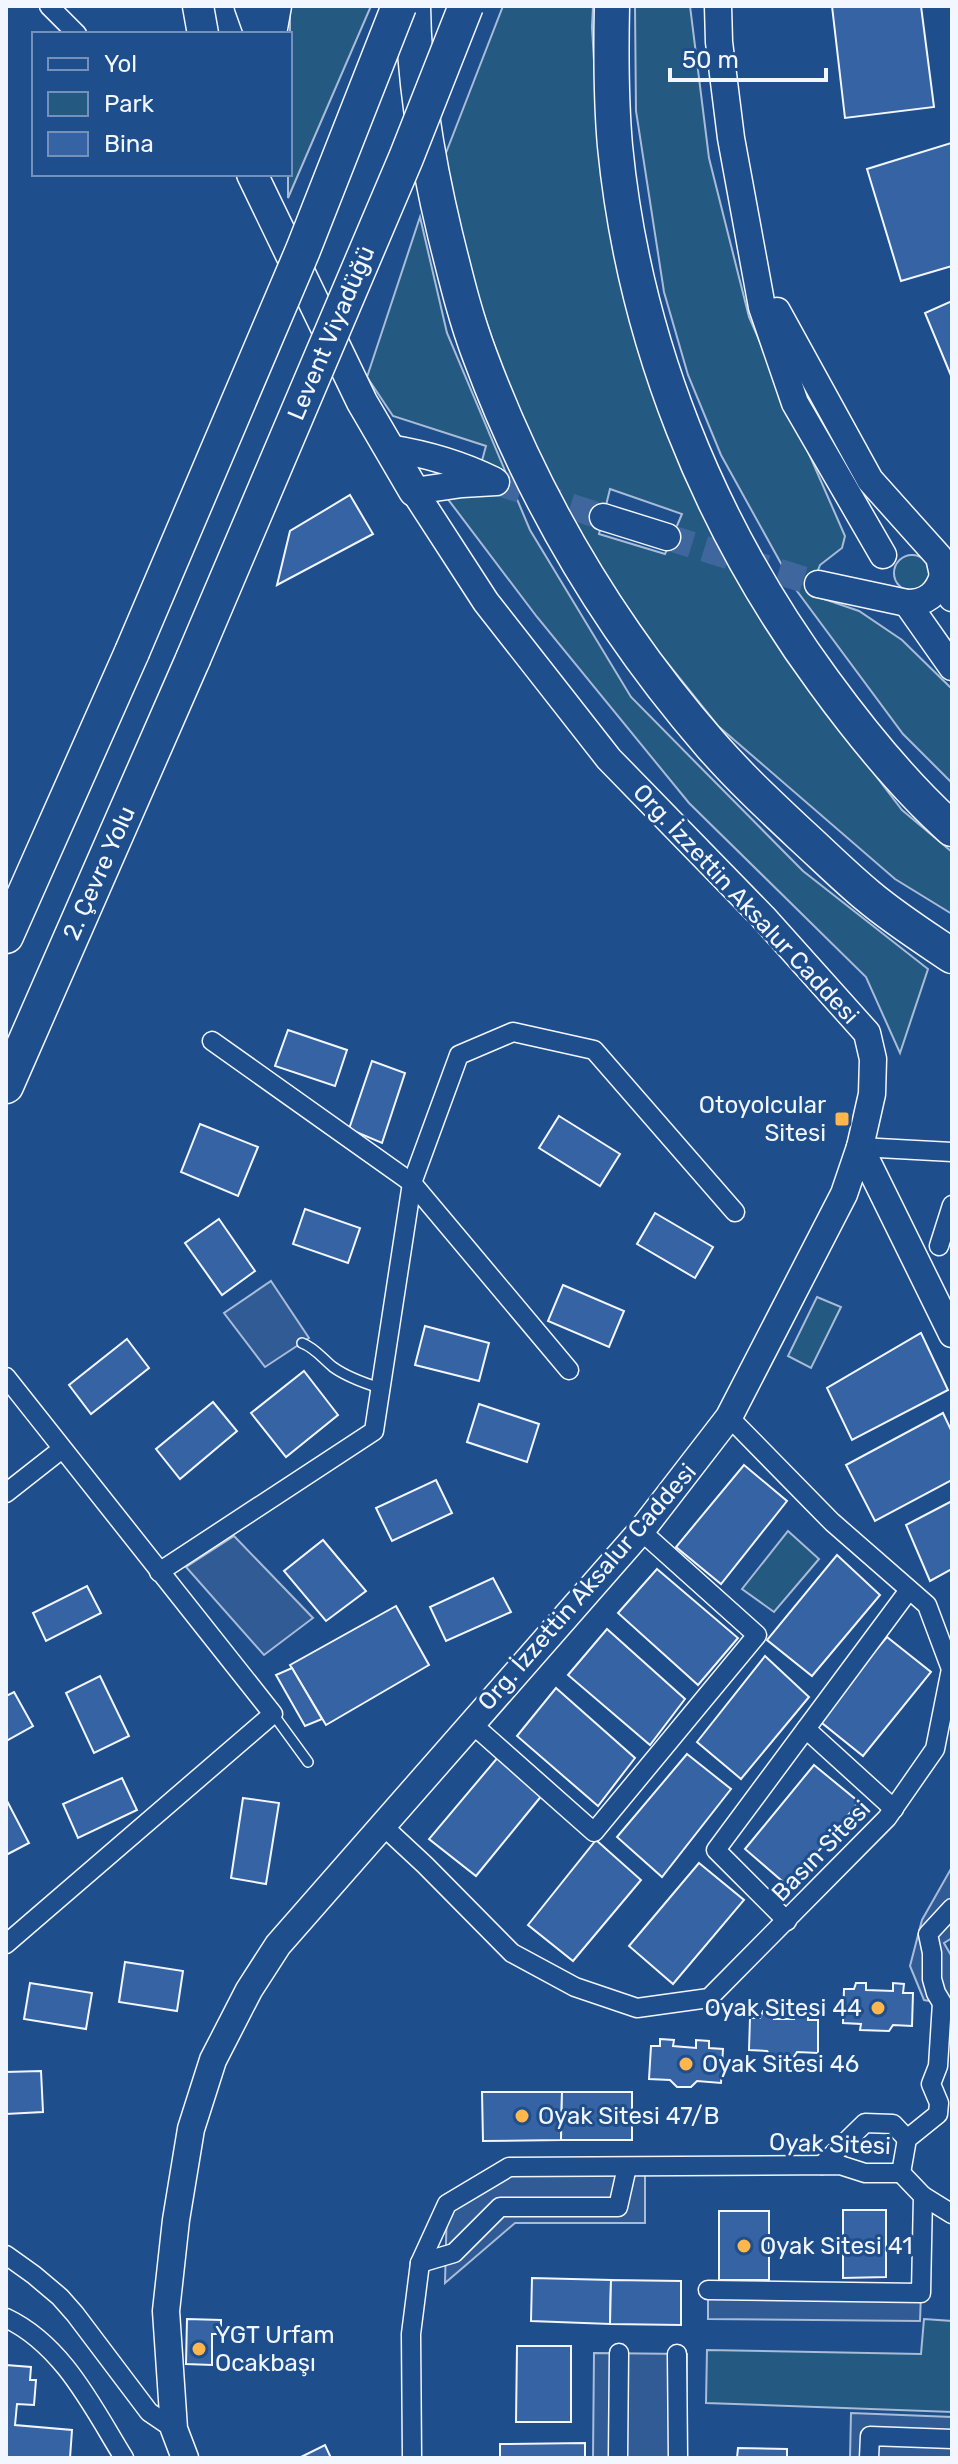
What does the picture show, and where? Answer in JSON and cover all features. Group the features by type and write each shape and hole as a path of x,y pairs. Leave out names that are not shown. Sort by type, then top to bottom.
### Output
{"highway":[{"path":"6,936 132,652 303,250 399,6"},
{"path":"413,6 420,107 454,271 479,354 551,517 632,645 712,746 748,784 869,897 952,956"},
{"name":"Levent Viyadüğü","path":"193,659 406,158 466,6"},
{"path":"612,6 615,144 624,217 641,294 681,426 733,540 791,637 846,712 952,829"},
{"name":"2. Çevre Yolu","path":"6,1086 193,659"}],"main road":[{"path":"198,6 203,32"},
{"path":"250,6 259,32"},
{"path":"273,32 278,6"},
{"path":"718,6 719,42 731,138 762,307 795,403 881,561 879,577 883,587 902,602 952,667"},
{"path":"253,176 362,402 414,491 496,482 469,468 422,453 389,448"},
{"path":"275,176 282,233"},
{"path":"757,277 870,480 942,565 940,585 926,600 917,603 826,586 855,582 897,543 906,540 942,565"},
{"name":"Org. İzzettin Aksalur Caddesi","path":"185,2458 174,2429 166,2311 176,2220 191,2129 213,2060 249,1990 278,1945 641,1531 729,1417 844,1194 860,1147 872,1094 873,1059 867,1033 763,917 609,759 486,602 414,491"},
{"path":"603,517 667,537"},
{"path":"860,1147 952,1334"}],"street":[{"path":"49,6 75,32"},
{"path":"159,1572 374,1431 412,1183 459,1055 513,1032 594,1050 735,1212"},
{"path":"212,1041 412,1183 569,1370"},
{"path":"860,1147 952,1152"},
{"path":"939,1246 952,1205"},
{"path":"6,1377 273,1714 7,1942"},
{"name":"Basın Sitesi","path":"382,1825 512,1953 575,1987 637,2008 709,1998 894,1809 935,1749 951,1669 927,1605 832,1522 729,1417"},
{"path":"6,1493 62,1449"},
{"path":"471,1723 594,1832 757,1635 641,1531"},
{"path":"787,1921 716,1850 909,1590"},
{"path":"806,1729 894,1809"},
{"name":"Oyak Sitesi","path":"412,2458 411,2334 420,2263 447,2204 509,2167 840,2165 865,2173 901,2173 907,2139 945,2113 931,2084 938,2066 942,2003 932,1979 928,1934 952,1908"},
{"path":"822,2165 865,2123 893,2124 907,2139"},
{"path":"420,2263 454,2253 500,2207 618,2207 627,2167"},
{"path":"901,2173 923,2196 952,2214"},
{"path":"708,2290 921,2293 923,2196"},
{"path":"6,2255 60,2297 149,2412 174,2429"},
{"path":"6,2318 26,2327 66,2366 124,2458"},
{"path":"618,2458 619,2353"},
{"path":"677,2354 678,2458"},
{"path":"869,2458 870,2436 952,2439"}],"lane":[{"path":"302,1343 312,1347 334,1368 380,1388"},
{"path":"273,1714 308,1762"}],"green space":[{"path":"290,6 371,6 288,198 288,176 292,176"},
{"path":"503,6 593,6 599,147 624,296 844,734 902,810 952,852 952,914 895,879 718,726 657,650 599,566 548,475 505,376 470,273 444,158","holes":["610,489 682,514 665,554 599,534"]},
{"path":"635,6 690,6 709,158 749,317 845,536 842,548 820,565 809,594 859,611 902,640 952,689 952,783 903,734 794,587 721,455 688,375 664,292 636,111"},
{"path":"420,217 447,333 530,530 631,697 803,871 928,969 900,1053 866,977 689,803 537,617 444,494 475,486 486,446 393,416 367,377"},
{"path":"912,555 925,560 930,573 925,586 912,591 899,586 894,573 899,560"},
{"path":"817,1297 841,1307 811,1368 788,1356"},
{"path":"788,1531 819,1559 774,1612 742,1589"},
{"path":"924,2319 952,2321 952,2412 706,2403 707,2350 921,2354"}],"shaded area":[{"path":"271,1281 309,1338 265,1367 224,1313"},
{"path":"234,1536 313,1618 264,1655 186,1567"},
{"path":"952,1867 952,1938 944,1943 952,1957 952,2000 942,2003 924,2000 910,1966 922,1920"},
{"path":"509,2167 645,2167 645,2223 515,2223 445,2283 447,2204"},
{"path":"708,2290 921,2293 920,2321 708,2319"},
{"path":"594,2353 687,2354 686,2458 593,2458"},
{"path":"851,2413 952,2417 952,2458 850,2458"}],"building":[{"path":"832,6 921,6 934,107 845,118"},
{"path":"951,143 952,266 901,281 867,169"},
{"path":"952,301 952,378 925,313"},
{"path":"350,495 373,534 277,585 290,531"},
{"path":"288,1030 347,1050 335,1086 275,1066"},
{"path":"372,1061 405,1073 382,1143 349,1129"},
{"path":"559,1116 620,1154 600,1186 539,1148"},
{"path":"200,1124 258,1147 238,1196 181,1172"},
{"path":"305,1209 360,1228 348,1263 293,1244"},
{"path":"655,1213 713,1247 695,1278 637,1244"},
{"path":"219,1219 255,1271 222,1295 185,1243"},
{"path":"563,1285 624,1311 609,1347 548,1321"},
{"path":"425,1326 489,1343 479,1381 415,1365"},
{"path":"921,1333 948,1390 852,1440 827,1388"},
{"path":"127,1339 149,1368 91,1414 69,1385"},
{"path":"304,1371 338,1415 286,1457 251,1413"},
{"path":"213,1402 237,1431 180,1479 156,1449"},
{"path":"479,1404 539,1424 527,1462 467,1442"},
{"path":"943,1413 952,1432 952,1480 875,1521 846,1465"},
{"path":"744,1465 787,1501 721,1584 676,1547"},
{"path":"436,1480 452,1513 392,1541 376,1508"},
{"path":"952,1501 952,1569 930,1581 906,1525"},
{"path":"323,1540 366,1591 326,1621 284,1571"},
{"path":"837,1555 880,1595 812,1676 767,1640"},
{"path":"657,1569 738,1638 698,1685 618,1613"},
{"path":"493,1578 511,1612 446,1641 430,1607"},
{"path":"87,1586 101,1613 46,1641 33,1613"},
{"path":"396,1606 429,1665 326,1725 290,1665"},
{"path":"607,1629 685,1699 650,1745 568,1675"},
{"path":"887,1637 931,1672 863,1756 817,1719"},
{"path":"765,1656 809,1697 741,1779 697,1742"},
{"path":"292,1668 322,1719 305,1726 276,1675"},
{"path":"100,1676 129,1736 94,1753 66,1693"},
{"path":"556,1688 635,1758 598,1806 517,1736"},
{"path":"14,1692 33,1726 6,1741 6,1696"},
{"path":"687,1754 731,1789 662,1877 617,1837"},
{"path":"499,1756 543,1794 476,1876 429,1839"},
{"path":"814,1765 859,1802 789,1887 745,1849"},
{"path":"122,1778 137,1810 78,1838 63,1804"},
{"path":"243,1798 279,1803 266,1884 231,1878"},
{"path":"6,1799 29,1843 6,1855"},
{"path":"596,1840 641,1880 573,1961 528,1925"},
{"path":"699,1863 744,1900 673,1984 629,1946"},
{"path":"125,1962 183,1971 177,2011 119,2002"},
{"path":"30,1983 92,1993 86,2029 24,2019"},
{"name":"Oyak Sitesi 44","path":"856,1983 866,1983 866,1990 893,1991 893,1983 904,1984 903,1993 913,1993 912,2026 893,2025 889,2031 860,2030 861,2024 843,2023 844,1989 854,1989"},
{"path":"763,2011 774,2011 774,2019 794,2019 794,2013 808,2013 808,2020 818,2020 818,2053 797,2052 792,2060 773,2059 767,2051 749,2050 750,2018 760,2018"},
{"name":"Oyak Sitesi 46","path":"660,2039 674,2040 673,2046 696,2048 696,2040 709,2041 709,2048 723,2049 721,2083 697,2081 691,2087 677,2087 670,2080 649,2079 651,2046 660,2046"},
{"path":"41,2071 43,2112 6,2114 6,2072"},
{"name":"Oyak Sitesi 47/B","path":"482,2092 562,2092 561,2140 483,2141"},
{"path":"562,2092 632,2092 632,2140 561,2140"},
{"path":"843,2210 886,2210 886,2277 843,2278"},
{"name":"Oyak Sitesi 41","path":"719,2211 769,2211 769,2280 719,2280"},
{"path":"532,2278 611,2280 610,2324 531,2321"},
{"path":"611,2280 681,2281 681,2325 610,2324"},
{"name":"YGT Urfam Ocakbaşı","path":"187,2319 221,2320 221,2334 212,2334 212,2365 186,2364"},
{"path":"517,2346 571,2346 571,2422 516,2422"},
{"path":"6,2365 31,2367 30,2380 36,2380 34,2405 17,2404 15,2425 72,2430 70,2458 6,2458"},
{"path":"585,2443 585,2458 500,2458 500,2444"},
{"path":"325,2445 331,2458 299,2458"},
{"path":"738,2448 787,2449 787,2458 737,2458"}],"tunnel":[{"path":"496,482 603,517"},
{"path":"667,537 818,584"}],"place":[{"name":"Otoyolcular Sitesi","path":"842,1119"},
{"name":"Oyak Sitesi 44","path":"878,2008"},
{"name":"Oyak Sitesi 46","path":"686,2064"},
{"name":"Oyak Sitesi 47/B","path":"522,2116"},
{"name":"Oyak Sitesi 41","path":"744,2246"},
{"name":"YGT Urfam Ocakbaşı","path":"199,2349"}]}
